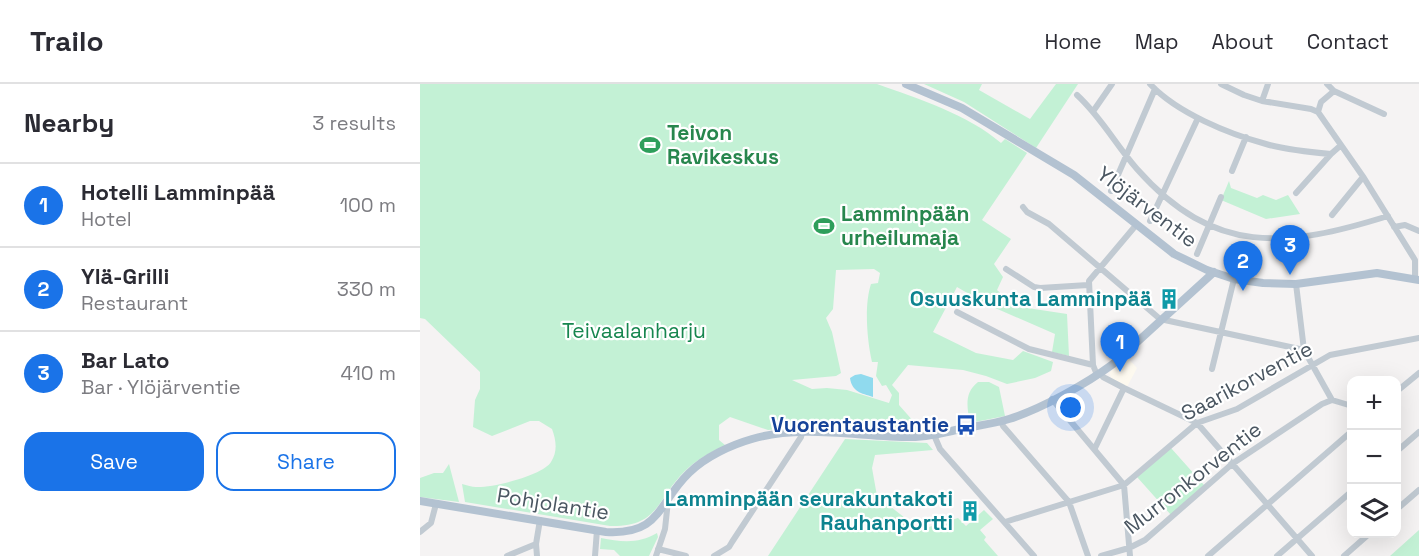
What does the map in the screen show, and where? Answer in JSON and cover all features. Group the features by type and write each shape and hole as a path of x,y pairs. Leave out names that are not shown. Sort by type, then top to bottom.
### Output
{"main road":[{"name":"Ylöjärventie","path":"906,84 962,108 1083,181 1173,254 1214,272 1234,279 1263,283 1296,284 1377,273 1417,280"},
{"path":"934,435 1001,421 1029,411 1098,374 1163,320 1214,272"},
{"name":"Pohjolantie","path":"420,501 621,532 639,528 653,519 691,471 724,450 758,437 802,433 908,437 934,435"}],"street":[{"path":"1094,110 1112,84"},
{"path":"1221,84 1244,96 1318,112 1363,177 1415,261 1417,280"},
{"path":"1262,101 1268,84"},
{"path":"1327,84 1334,91 1384,114"},
{"path":"1111,191 1153,86 1198,118 1246,137 1288,149 1331,154"},
{"path":"1318,112 1321,102 1334,91"},
{"path":"1077,95 1094,110 1139,171 1185,213 1209,226 1252,238 1282,238 1332,232 1388,216"},
{"path":"1150,221 1198,118"},
{"path":"1232,171 1246,137"},
{"path":"1296,193 1340,146"},
{"path":"1332,215 1363,177"},
{"path":"1197,254 1221,196"},
{"path":"1023,207 1027,212 1049,224 1163,320 1304,350"},
{"path":"1137,224 1089,281 1093,365 1098,374 1103,377 1197,423 1312,556"},
{"path":"1394,227 1406,225 1419,231"},
{"path":"1006,269 1034,287 1088,285"},
{"path":"1212,369 1234,279"},
{"path":"1296,284 1304,350 1332,400 1347,404"},
{"path":"957,312 1029,350 1093,365"},
{"name":"Saarikorventie","path":"1005,522 1124,485 1197,423 1238,409 1330,355 1419,338"},
{"path":"1401,388 1419,373"},
{"path":"1095,448 1124,388"},
{"path":"1052,399 1124,485 1130,556"},
{"name":"Murronkorventie","path":"1101,556 1129,548 1144,540 1233,464 1322,404 1332,400"},
{"path":"1001,421 1069,502 1088,556"},
{"path":"1401,448 1419,432"},
{"path":"714,556 732,542 802,433"},
{"path":"934,435 940,449 1034,556"},
{"path":"1208,556 1347,435"},
{"path":"1401,506 1419,490"},
{"path":"1277,556 1347,495"},
{"path":"669,501 657,553 686,556"},
{"path":"420,532 431,523 436,504"},
{"path":"537,556 536,544 540,520"},
{"path":"595,556 597,530"},
{"path":"1344,556 1364,538"},
{"path":"507,556 536,544"}],"shaded area":[{"path":"1127,357 1137,368 1127,387 1112,379 1109,373"}],"green space":[{"name":"Teivaalanharju","path":"420,84 877,84 925,101 958,116 1001,143 1005,139 1027,153 982,220 1011,239 994,264 1003,277 997,290 1015,306 1067,314 1069,356 1052,352 1055,334 986,304 957,287 933,332 976,353 1013,360 1023,351 1053,362 1051,371 1035,378 1007,384 963,370 908,365 892,385 899,393 899,405 922,431 921,433 801,427 768,430 730,417 719,425 719,440 725,445 709,453 685,471 648,516 639,522 610,526 465,502 462,484 476,487 494,485 517,480 546,467 555,454 555,437 552,429 539,421 530,421 492,436 473,427 475,400 480,389 480,372 425,319 420,318","holes":["874,269 880,273 878,283 871,284 869,292 868,333 872,362 878,362 876,376 882,386 886,385 892,395 889,403 847,390 812,389 792,380 836,376 841,373 832,332 826,318 833,309 836,270"]},
{"path":"924,84 982,84 979,90 1030,119 1056,84 1078,84 1036,148 964,102"},
{"path":"1229,181 1231,188 1257,198 1263,195 1276,200 1288,195 1300,214 1266,219 1221,200"},
{"path":"978,382 989,382 999,387 1005,416 970,423 969,396 970,391"},
{"path":"845,439 927,443 933,450 875,455 872,468 877,496 914,525 929,527 958,518 966,526 984,510 993,519 980,530 986,537 984,540 998,556 768,556"},
{"path":"1171,448 1204,485 1171,515 1137,477"},
{"path":"449,464 459,502 420,497 420,478 434,473 443,473"},
{"path":"1419,530 1419,556 1390,556"},
{"path":"657,533 658,537 649,556 620,556 614,550 600,549 601,538 630,541 650,537"}],"water":[{"path":"861,374 873,378 873,397 858,391 851,383 850,378"}],"place":[{"name":"Teivon Ravikeskus","path":"650,145"},
{"name":"Lamminpään urheilumaja","path":"824,226"},
{"name":"Bar Lato","path":"1290,275"},
{"name":"Ylä-Grilli","path":"1243,291"},
{"name":"Osuuskunta Lamminpää","path":"1169,299"},
{"name":"Hotelli Lamminpää","path":"1120,372"},
{"name":"Vuorentaustantie","path":"966,425"},
{"name":"Lamminpään seurakuntakoti Rauhanportti","path":"970,511"}]}
